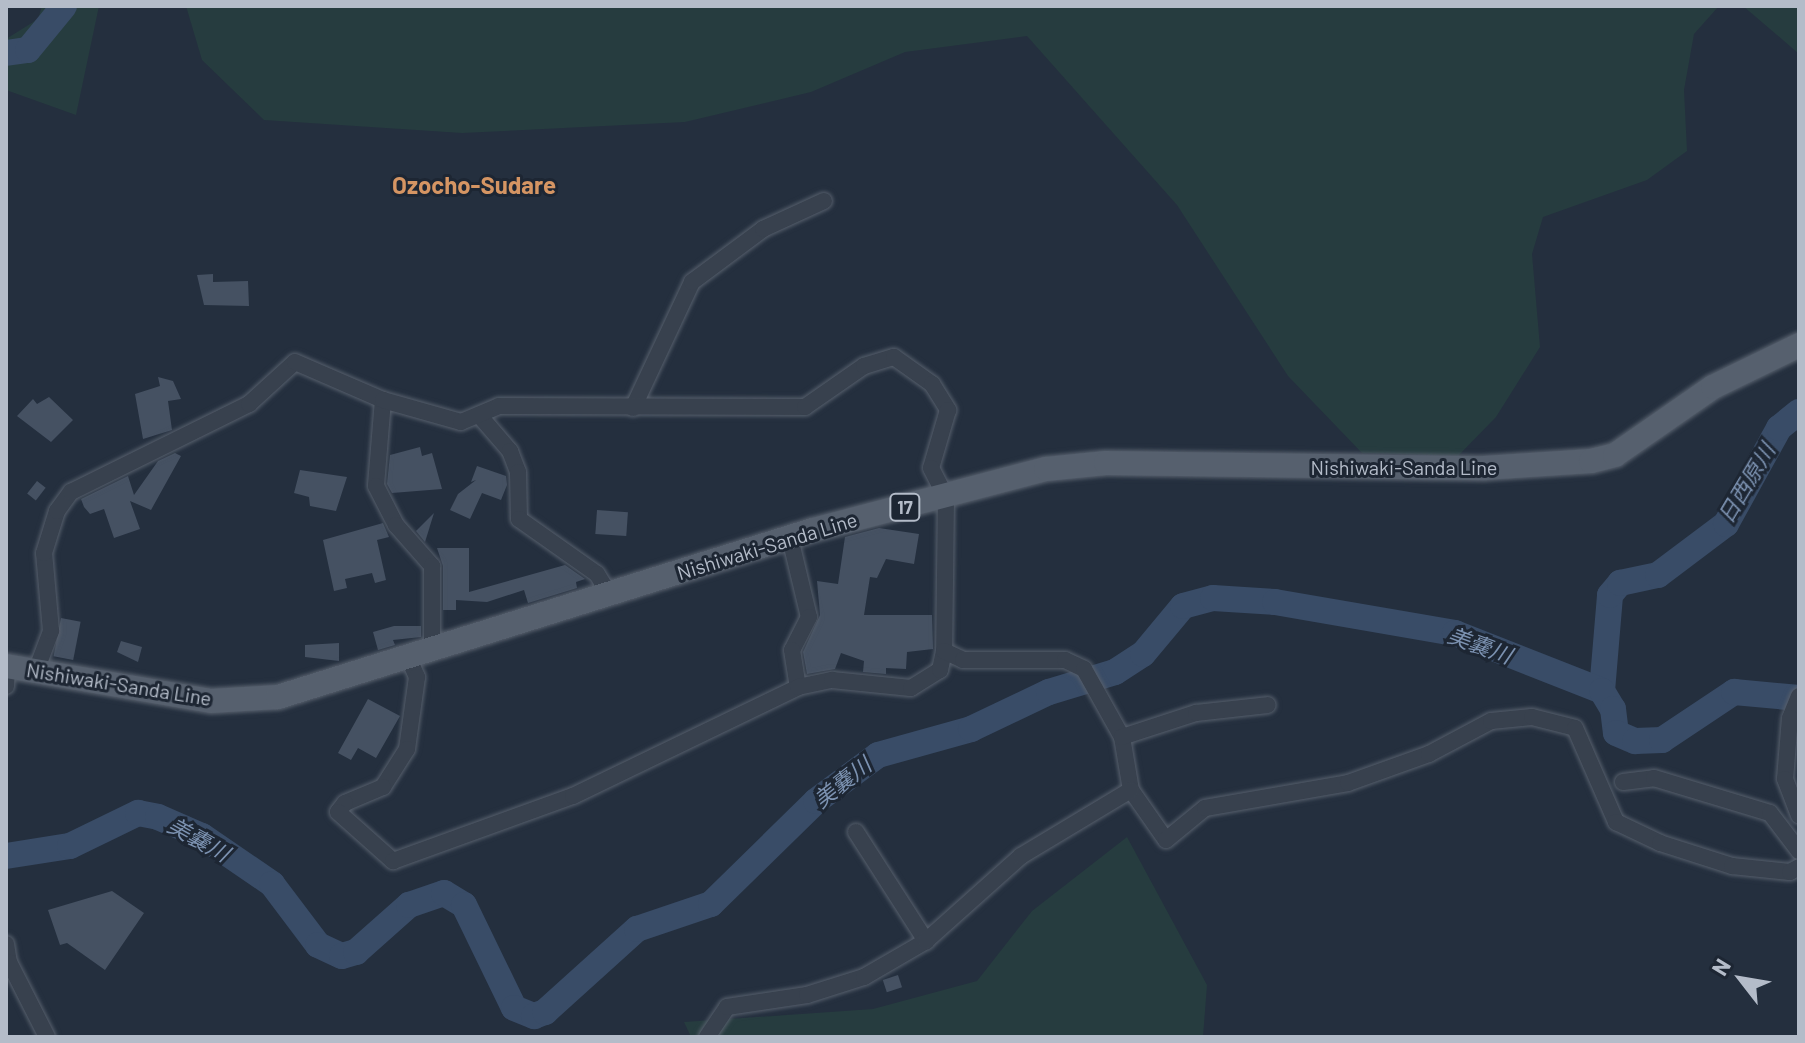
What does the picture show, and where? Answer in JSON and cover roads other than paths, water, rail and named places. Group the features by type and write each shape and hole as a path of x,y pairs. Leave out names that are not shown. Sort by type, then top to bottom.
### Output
{"main road":[{"name":"Nishiwaki-Sanda Line","path":"6,672 36,671 233,701 301,692 790,538 1046,469 1106,463 1484,468 1591,461 1615,455 1713,387 1799,345"}],"street":[{"path":"633,408 692,282 763,229 824,201"},
{"path":"36,671 51,631 44,553 57,511 71,492 249,404 295,362 383,400 446,422 479,415 499,406 805,407 864,366 894,357 905,360 932,384 948,410 931,468 946,497 944,651 940,670 911,688 832,680 798,687 573,796 393,861 338,812 345,803 383,787 407,749 432,566 396,525 376,486 383,400"},
{"path":"479,415 510,451 518,472 519,519 597,574 609,594"},
{"path":"790,538 809,617 792,650 798,687"},
{"path":"944,651 963,660 1065,660 1084,669 1112,713 1122,737 1131,790 1166,840 1205,808 1348,783 1429,754 1491,721 1532,717 1575,728 1616,822 1660,843 1732,866 1790,872 1799,867"},
{"path":"1799,696 1790,718 1785,779 1799,815"},
{"path":"1122,737 1196,713 1268,705"},
{"path":"1623,782 1654,778 1770,813 1799,851"},
{"path":"707,1037 727,1007 807,995 864,977 926,941 1021,856 1131,790"},
{"path":"856,832 926,941"},
{"path":"6,944 9,962 47,1037"}],"waterway":[{"path":"6,53 28,50 64,6"},
{"name":"日西原川","path":"1602,691 1610,595 1620,583 1658,575 1726,524 1779,428 1799,412"},
{"name":"美嚢川","path":"6,856 70,846 138,813 158,817 202,836 272,884 318,945 342,956 356,952 409,905 444,893 464,905 514,1008 534,1016 545,1012 637,929 711,904 816,801 878,755 971,729 1049,692 1115,672 1143,654 1183,606 1213,598 1275,602 1455,633 1602,691 1613,709 1616,733 1635,741 1662,740 1734,692 1799,698"}],"district":[{"name":"Ozocho-Sudare","path":"474,185"}]}
